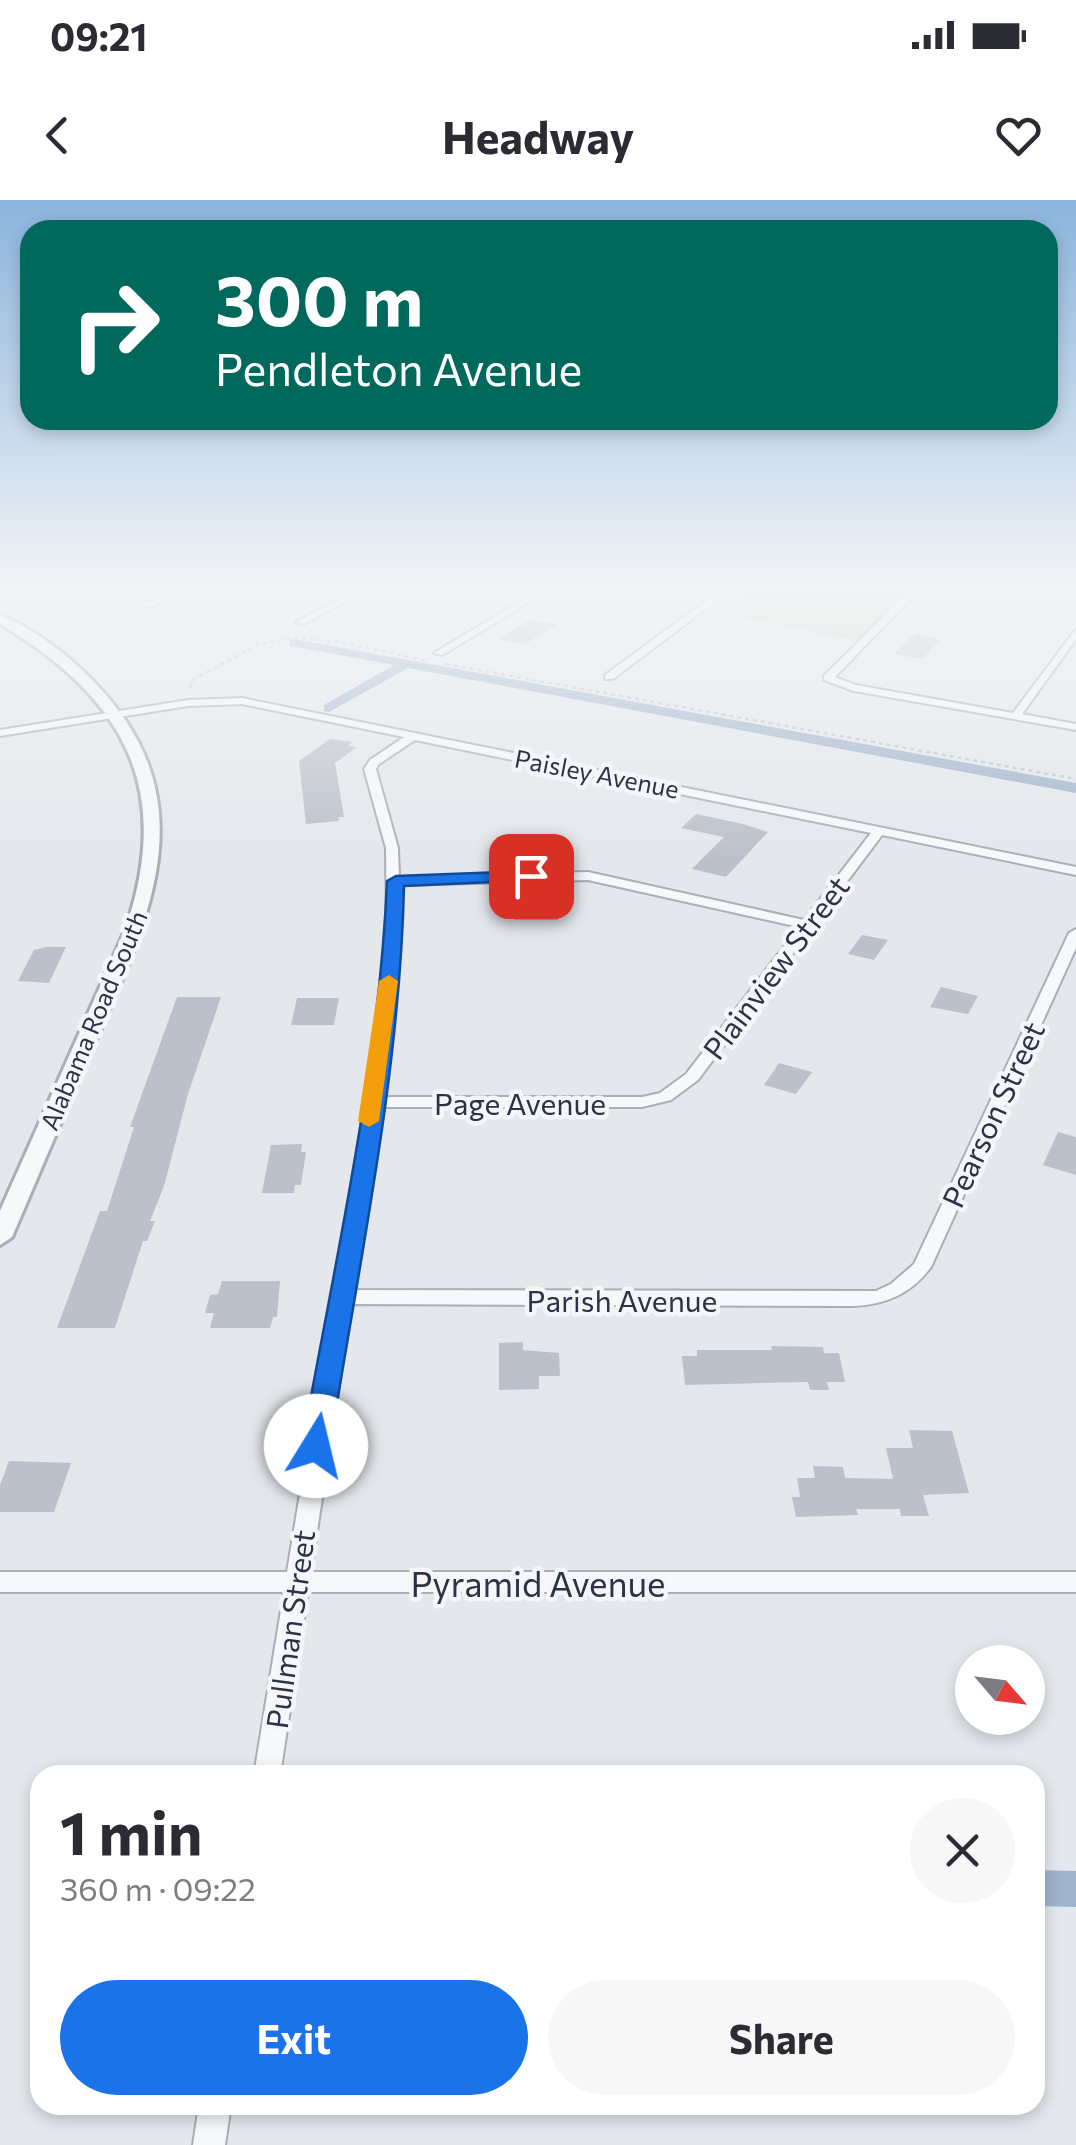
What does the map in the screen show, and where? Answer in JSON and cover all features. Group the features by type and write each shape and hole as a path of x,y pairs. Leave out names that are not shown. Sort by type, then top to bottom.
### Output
{"street":[{"name":"Alabama Road South","path":"0,1237 133,934 149,878 151,808 145,775 116,714 84,680"},
{"path":"831,680 919,700 1076,727"},
{"path":"1016,716 1042,680"},
{"name":"Paisley Avenue","path":"0,732 199,701 242,701 1076,871"},
{"name":"Pullman Street","path":"269,1765 373,1102 394,934 396,881 392,848 370,769 374,762 413,736"},
{"name":"Plainview Street","path":"665,1098 692,1077 880,830"},
{"path":"396,881 588,876 807,925"},
{"name":"Pearson Street","path":"901,1290 922,1267 1076,933"},
{"name":"Page Avenue","path":"373,1102 642,1102 665,1098"},
{"name":"Parish Avenue","path":"342,1297 820,1299 876,1298 901,1290"},
{"name":"Pyramid Avenue","path":"0,1582 1076,1582"},
{"path":"209,2145 213,2115"}],"path":[{"path":"196,680 189,686 200,694 199,701"},
{"path":"555,680 1076,779"}],"building":[{"path":"330,739 352,742 348,746 357,747 335,763 344,817 338,817 339,821 306,824 299,761"},
{"path":"696,814 768,832 726,877 692,869 724,837 681,828"},
{"path":"531,885 531,903 558,903 558,920 514,920 515,886"},
{"path":"862,935 888,940 874,960 848,954"},
{"path":"66,947 49,983 18,981 34,950"},
{"path":"941,987 978,996 968,1014 930,1007"},
{"path":"177,997 221,997 150,1221 155,1221 147,1241 143,1241 115,1328 57,1328 100,1211 107,1211 134,1127 130,1127"},
{"path":"297,998 339,998 334,1025 291,1025"},
{"path":"779,1063 812,1072 796,1094 764,1085"},
{"path":"1058,1132 1076,1137 1076,1175 1043,1165"},
{"path":"302,1144 301,1152 306,1152 301,1185 295,1185 294,1193 262,1193 271,1145"},
{"path":"222,1281 280,1281 277,1317 273,1317 270,1328 210,1328 214,1313 205,1313 210,1295 218,1294"},
{"path":"523,1342 523,1350 559,1353 560,1376 539,1376 539,1389 499,1390 499,1343"},
{"path":"771,1346 823,1347 824,1353 839,1353 845,1382 827,1382 829,1390 810,1390 808,1382 685,1385 682,1356 697,1356 697,1350 772,1350"},
{"path":"909,1430 952,1431 969,1493 923,1495 929,1516 901,1516 900,1509 856,1509 858,1515 796,1517 792,1497 800,1497 797,1478 815,1478 813,1466 843,1467 845,1478 893,1479 886,1448 913,1448"},
{"path":"9,1461 71,1463 54,1512 0,1512 0,1485"}],"waterway":[{"path":"329,708 378,680"},
{"path":"492,680 1076,788"},
{"path":"1045,1888 1076,1889"}],"slow traffic":[{"path":"369,1121 389,981"}],"route":[{"path":"316,1446 373,1102 394,934 396,881 531,876"}]}
